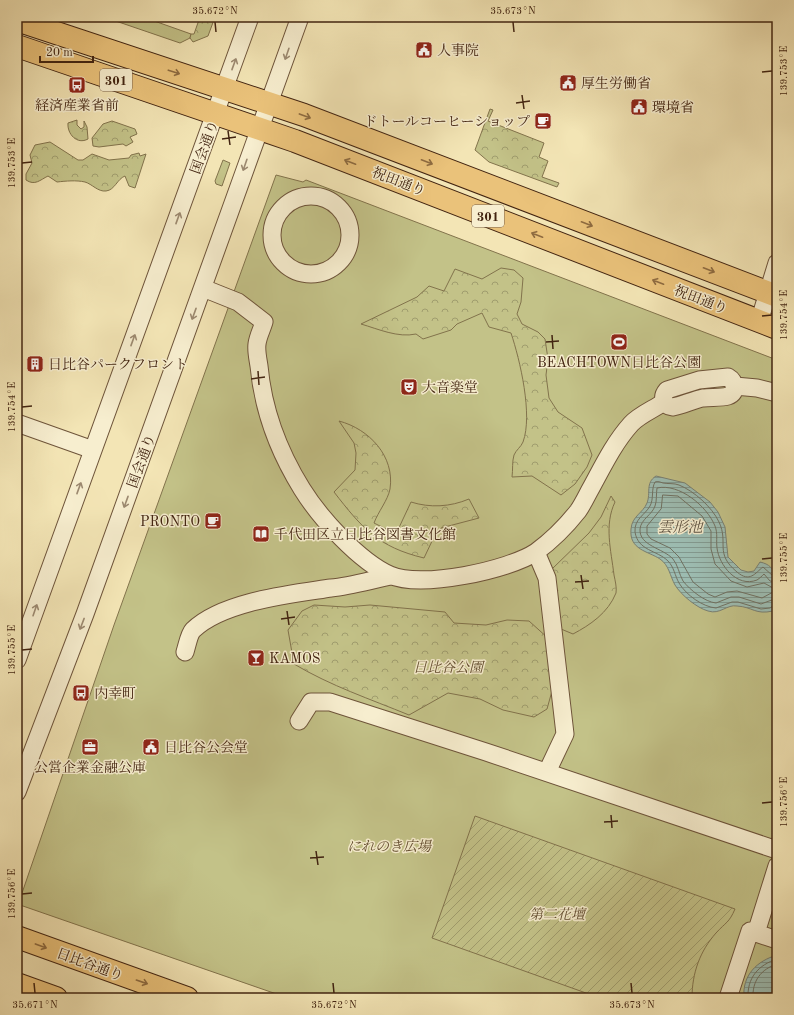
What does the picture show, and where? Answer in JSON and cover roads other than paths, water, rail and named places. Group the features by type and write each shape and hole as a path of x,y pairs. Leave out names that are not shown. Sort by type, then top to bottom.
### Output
{"main road":[{"name":"祝田通り","path":"17,20 269,103 772,294"},
{"name":"祝田通り","path":"17,46 259,128 768,325"},
{"name":"日比谷通り","path":"17,937 187,998"},
{"path":"17,984 56,998"}],"street":[{"name":"国会通り","path":"17,660 250,17"},
{"path":"269,103 300,17"},
{"name":"国会通り","path":"17,792 85,614 269,103"},
{"path":"312,196 326,199 337,207 345,218 349,230 346,250 339,261 327,270 313,274 292,269 281,259 274,246 272,231 276,217 286,205 298,198 312,196"},
{"path":"768,325 777,263"},
{"path":"203,288 245,305 264,322 257,344 260,379 271,424 287,462 304,493 326,520 363,556 391,576"},
{"path":"185,652 192,630 216,615 246,604 294,592 333,588 391,576 420,580 462,576 503,565 536,552 550,540 578,510 610,454 632,423 664,402 663,398 667,390 699,380 728,376 733,380 735,386 757,388 777,393"},
{"path":"17,423 93,450"},
{"path":"536,552 547,578 565,734 547,772"},
{"path":"299,721 311,702 330,702 547,772 777,850"},
{"path":"756,933 777,866"},
{"path":"728,998 750,931 777,940"}],"water":[{"name":"雲形池","path":"656,476 685,483 710,502 718,512 725,527 728,557 741,570 748,572 754,571 760,562 771,567 776,580 776,604 773,611 762,612 742,607 730,606 720,611 712,612 699,607 681,593 673,582 663,561 636,546 631,536 633,521 647,503 649,485"},
{"path":"777,955 777,998 744,998 746,982 752,970 763,961"}],"place":[{"name":"人事院","path":"424,50"},
{"name":"厚生労働省","path":"568,83"},
{"name":"経済産業省前","path":"77,85"},
{"name":"環境省","path":"639,107"},
{"name":"ドトールコーヒーショップ","path":"543,121"},
{"name":"BEACHTOWN日比谷公園","path":"619,342"},
{"name":"日比谷パークフロント","path":"35,364"},
{"name":"大音楽堂","path":"409,387"},
{"name":"PRONTO","path":"213,521"},
{"name":"千代田区立日比谷図書文化館","path":"261,534"},
{"name":"KAMOS","path":"256,658"},
{"name":"内幸町","path":"81,693"},
{"name":"公営企業金融公庫","path":"90,747"},
{"name":"日比谷公会堂","path":"151,747"}],"park label":[{"name":"日比谷公園","path":"448,667"},
{"name":"にれのき広場","path":"389,846"},
{"name":"第二花壇","path":"557,914"}]}
